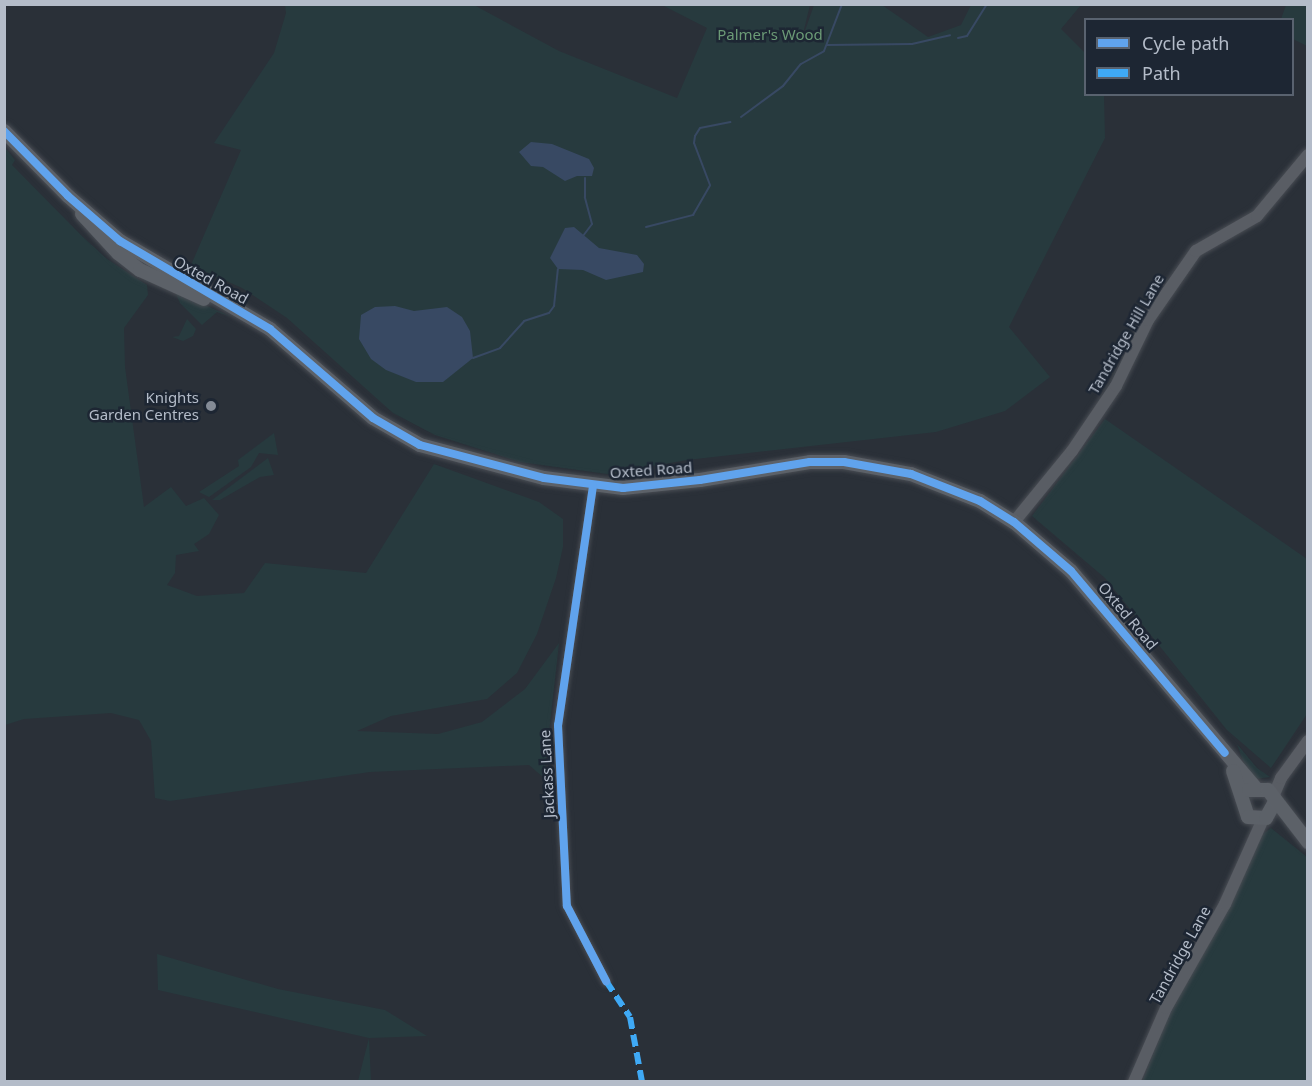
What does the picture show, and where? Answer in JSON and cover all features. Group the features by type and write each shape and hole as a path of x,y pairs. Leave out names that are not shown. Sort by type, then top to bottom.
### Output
{"main road":[{"name":"Oxted Road","path":"4,131 73,201 88,224 140,270 173,287 221,303 270,329 373,418 402,436 476,463 593,486 658,486 810,462 844,462 911,474 942,484 1014,522 1071,571 1225,753 1267,793 1303,838"},
{"name":"Oxted Road","path":"1225,753 1248,817"},
{"path":"1242,798 1267,793 1264,819"},
{"path":"1248,817 1264,819 1303,838"}],"street":[{"name":"Tandridge Hill Lane","path":"1014,522 1072,451 1116,386 1148,320 1196,251 1257,216 1308,156"},
{"name":"Jackass Lane","path":"593,486 558,725 567,906 606,981"},
{"path":"1267,793 1308,741"},
{"name":"Tandridge Lane","path":"1248,817 1250,842"},
{"name":"Tandridge Lane","path":"1134,1082 1166,1008 1241,871 1250,842 1264,819"}],"green space":[{"name":"Palmer's Wood","path":"285,5 474,5 559,51 677,98 707,28 662,5 810,5 801,42 814,5 882,5 928,37 961,25 971,5 1081,5 1061,29 1084,52 1084,96 1104,96 1105,138 1009,327 1050,377 1005,411 936,432 687,460 607,474 520,462 435,435 393,413 287,318 242,288 191,265 241,150 214,143 274,53 286,13"},
{"path":"1286,5 1307,5 1307,46 1294,40 1294,18 1281,18"},
{"path":"4,146 15,160 12,165 82,236 107,259 147,285 148,295 124,328 125,367 144,507 171,487 186,506 204,498 219,515 209,534 194,544 199,551 176,555 175,573 167,585 197,596 244,593 265,563 366,573 434,464 539,502 563,519 563,547 556,578 537,634 517,673 487,699 391,716 357,731 438,734 482,722 525,689 559,643 544,778 529,765 370,772 170,801 155,798 151,741 139,720 111,713 24,719 5,725"},
{"path":"175,292 232,317 217,312 202,325 180,303"},
{"path":"187,319 196,329 193,336 183,341 172,337 179,336"},
{"path":"1105,419 1307,559 1307,714 1271,768 1227,730 1105,578 1032,516"},
{"path":"274,433 278,455 259,453 251,467 209,497 199,492 239,466 238,460"},
{"path":"268,458 274,475 260,477 220,500 212,500"},
{"path":"1237,744 1257,768 1270,777 1256,779 1246,769"},
{"path":"1271,828 1307,857 1307,1081 1142,1082 1169,1014 1256,839"},
{"path":"157,954 278,989 385,1010 427,1036 369,1038 158,990"},
{"path":"369,1038 371,1081 358,1081"}],"water":[{"path":"531,142 552,144 589,159 594,168 592,176 577,176 565,181 543,167 531,166 519,152"},
{"path":"574,227 599,248 637,255 644,264 643,272 606,280 583,270 558,269 550,258 565,228"},
{"path":"395,306 414,311 447,307 462,317 470,331 473,358 443,382 416,382 386,370 371,359 359,339 361,315 375,307"}],"waterway":[{"path":"741,117 783,86 801,64 824,51 842,4"},
{"path":"958,38 967,36 987,4"},
{"path":"827,45 912,44 950,35"},
{"path":"646,227 693,215 710,185 694,143 695,136 700,128 730,122"},
{"path":"583,236 592,224 585,197 585,178"},
{"path":"473,358 500,348 524,321 549,313 554,306 558,269"}],"marked path":[{"path":"606,981 630,1017 642,1082"}],"cycle path":[{"path":"4,131 68,196 120,241 270,329 373,418 420,445 544,478 623,488 700,480 810,462 844,462 911,474 980,501 1014,522 1071,571 1225,753"},
{"path":"593,486 558,725 567,906 606,981"}],"place":[{"name":"Knights Garden Centres","path":"211,406"}]}
